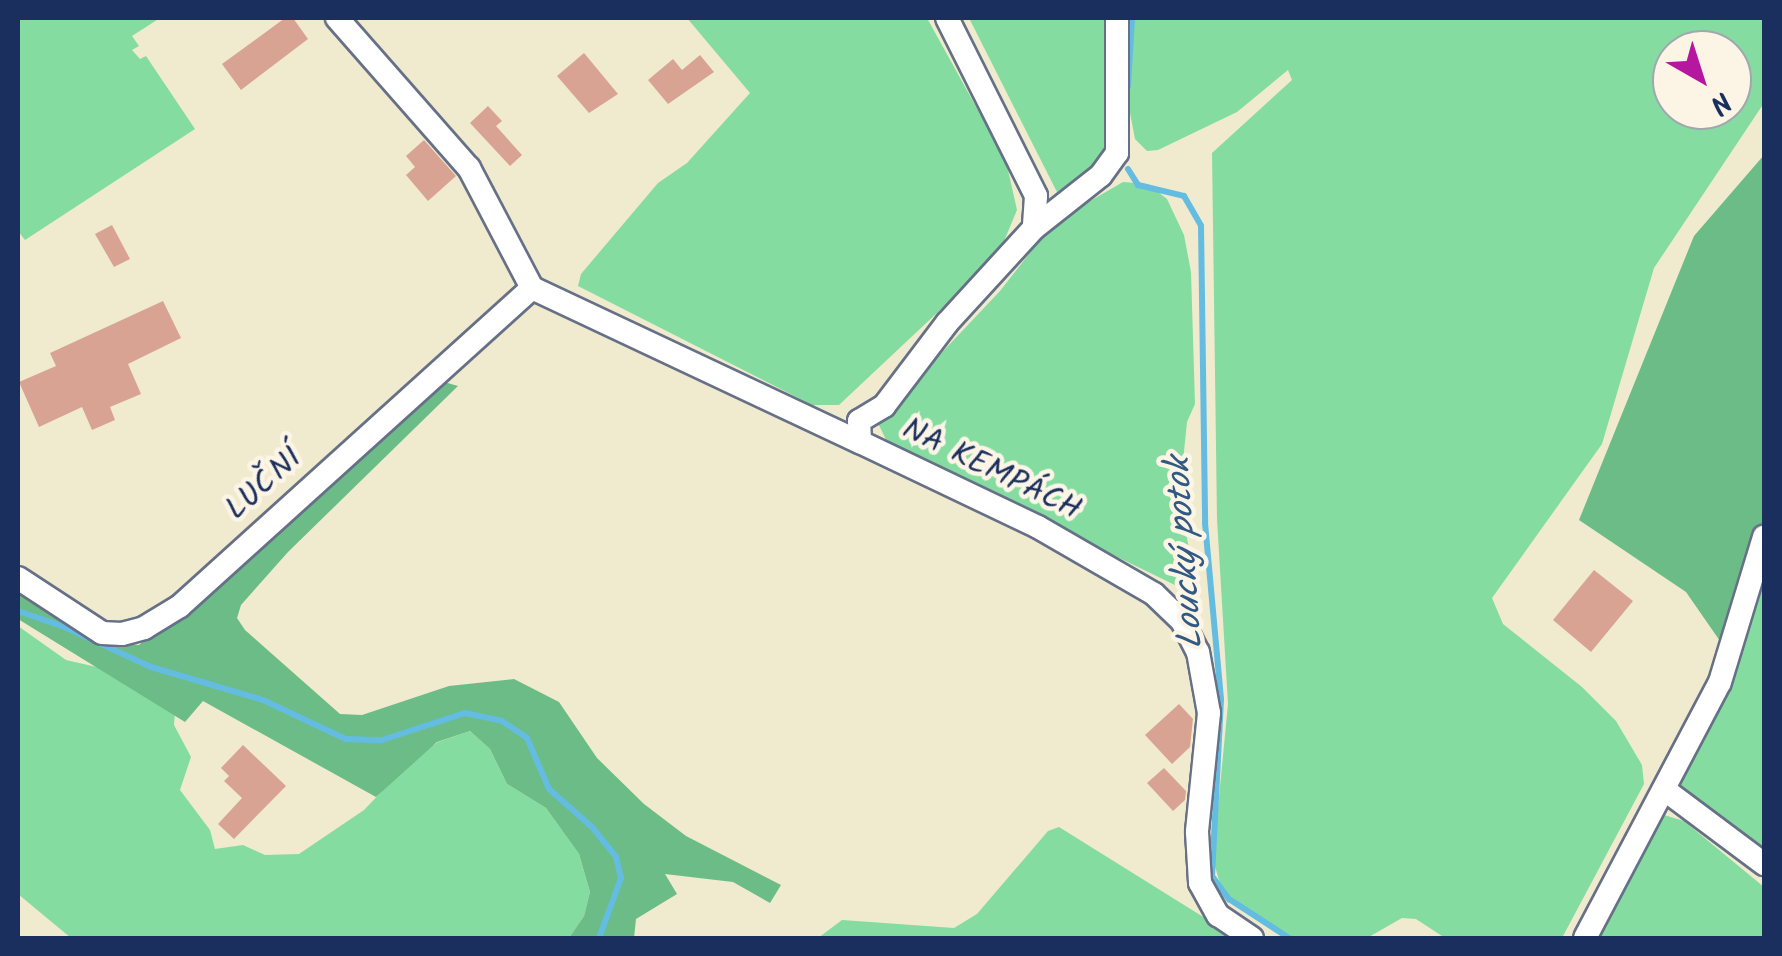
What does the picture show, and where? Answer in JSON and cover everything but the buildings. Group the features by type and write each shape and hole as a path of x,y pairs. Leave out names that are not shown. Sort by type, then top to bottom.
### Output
{"street":[{"path":"336,18 469,168 532,288 860,442"},
{"path":"946,18 1036,196 1034,228"},
{"path":"1034,228 1101,175 1116,153 1118,18"},
{"name":"NA KEMPÁCH","path":"1034,228 947,323 884,406 859,421 860,442 1038,527 1154,594 1182,621 1198,652 1210,713 1197,832 1200,883 1218,916 1252,938"},
{"name":"LUČNÍ","path":"18,578 102,633 122,634 144,628 180,606 532,288"},
{"path":"1586,938 1720,682 1764,537"},
{"path":"1665,790 1764,864"}],"green space":[{"path":"18,18 160,18 132,36 139,46 132,50 140,59 146,56 195,129 25,240 18,231"},
{"path":"687,18 927,18 1006,161 1017,210 1002,246 972,280 839,405 812,405 578,286 581,274 658,183 687,163 750,93"},
{"path":"969,18 1116,18 1109,162 1057,192"},
{"path":"1133,18 1764,18 1764,103 1752,121 1752,30 1652,30 1652,130 1746,130 1654,268 1602,444 1492,598 1503,624 1582,687 1616,721 1642,765 1644,784 1562,938 1445,938 1416,919 1402,918 1367,938 1287,938 1223,895 1213,859 1228,704 1217,519 1212,153 1292,80 1288,70 1237,112 1158,150 1147,151 1135,139 1128,102"},
{"path":"1764,155 1764,537 1729,654 1686,592 1579,520 1694,236"},
{"path":"1123,182 1148,184 1167,199 1184,235 1191,272 1195,404 1187,422 1179,500 1192,562 1177,586 889,446 877,421 1000,291 1054,222"},
{"path":"437,380 458,386 288,552 241,605 237,618 245,630 340,714 362,715 449,686 514,679 559,702 597,758 644,804 686,836 781,885 770,903 733,882 665,874 677,894 636,919 634,938 569,938 584,916 590,892 579,854 546,808 507,784 490,749 470,731 437,742 376,797 203,701 185,722 18,619 18,588 105,642 139,645"},
{"path":"1764,537 1764,864 1665,790 1720,682"},
{"path":"18,626 66,660 101,668 175,712 174,725 191,757 180,790 210,830 215,849 243,845 265,855 299,854 364,810 413,759 438,742 470,731 490,749 507,784 546,808 579,854 590,892 584,916 569,938 71,938 18,894"},
{"path":"1664,815 1684,821 1764,887 1764,938 1598,938 1654,821"},
{"path":"1059,827 1237,938 818,938 842,920 954,928 977,914 1048,831"}],"waterway":[{"name":"Loucký potok","path":"1128,86 1132,18"},
{"name":"Loucký potok","path":"1128,169 1138,185 1184,196 1201,226 1205,523 1221,699 1212,876 1229,899 1289,938"},
{"path":"18,611 62,626 151,667 263,700 346,739 382,740 465,713 502,721 527,738 549,789 592,827 616,857 621,878 599,938"}]}
